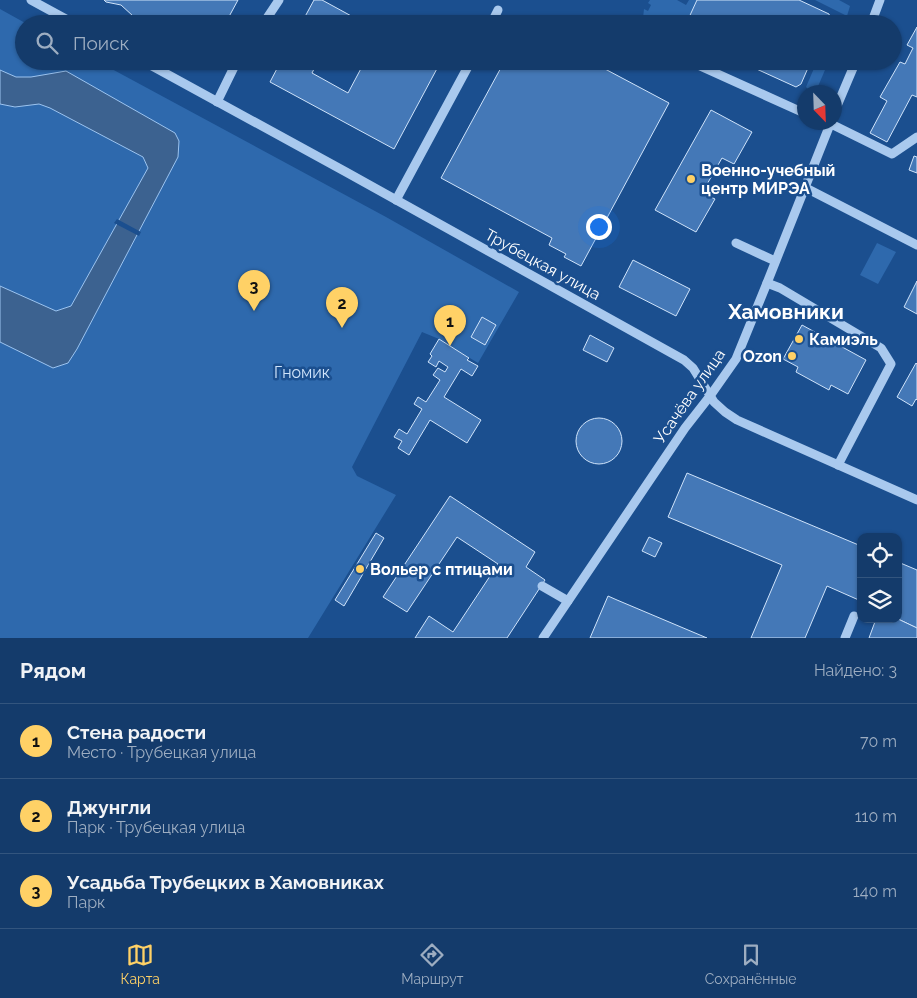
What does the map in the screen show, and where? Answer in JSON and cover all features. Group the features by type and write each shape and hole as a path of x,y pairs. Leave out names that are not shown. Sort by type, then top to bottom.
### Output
{"street":[{"path":"31,0 58,15"},
{"path":"269,15 279,0"},
{"path":"874,15 880,0"},
{"path":"496,15 498,10"},
{"name":"Трубецкая улица","path":"159,70 684,360 701,379 714,402 737,420 917,500"},
{"path":"217,102 233,70"},
{"path":"396,200 466,70"},
{"path":"708,70 797,110"},
{"path":"842,94 852,70"},
{"path":"842,129 892,154 917,137"},
{"name":"Усачёва улица","path":"543,638 684,428 710,396 736,359 826,130"},
{"path":"804,188 917,245"},
{"path":"736,243 775,261"},
{"path":"767,283 780,288 881,348 892,364 838,465"},
{"path":"542,586 568,601"},
{"path":"845,638 854,616"}],"green space":[{"path":"650,0 677,0 686,5 689,0 697,0 690,15 643,15 644,9 648,11 651,5 648,3"},
{"path":"815,0 839,0 850,6 847,15"},
{"name":"Гномик","path":"0,9 15,17 15,70 114,70 386,217 519,292 478,363 439,339 422,332 352,467 357,476 396,495 308,638 0,638"},
{"path":"813,70 825,70 819,85 807,85"},
{"path":"877,243 896,252 878,284 860,275"}],"shaded area":[{"path":"0,70 16,77 31,77 66,71 175,133 179,141 178,157 77,349 68,363 53,368 0,342 0,286 56,311 71,306 148,168 143,157 50,108 39,104 15,107 0,104"}],"pier":[{"path":"117,219 141,232 139,236 114,223"}],"building":[{"path":"104,0 238,0 230,15 132,15 121,5"},
{"path":"314,0 322,0 350,15 306,15"},
{"path":"697,0 799,0 829,15 690,15"},
{"path":"917,27 917,97 912,95 887,142 870,133 887,101 880,97 895,70 902,70 902,63 905,64 913,48 907,45"},
{"path":"276,70 314,70 312,73 348,93 360,70 436,70 394,149 270,82"},
{"path":"500,70 607,70 669,103 581,266 564,257 566,254 549,245 552,238 441,178"},
{"path":"759,70 807,70 801,84 797,86"},
{"name":"Военно-учебный центр МИРЭА","path":"711,110 752,132 734,164 722,158 702,193 715,199 696,232 655,210"},
{"path":"914,156 917,157 917,173 909,170"},
{"path":"633,260 690,289 676,316 619,287"},
{"path":"917,281 917,314 904,307"},
{"path":"482,317 496,325 485,345 471,337"},
{"path":"802,325 866,360 848,394 831,385 829,390 796,372 798,367 783,359"},
{"path":"590,335 614,348 607,362 583,350"},
{"path":"439,339 478,366 472,376 461,369 444,397 481,420 467,443 430,420 409,455 398,448 402,441 394,437 399,429 407,434 422,409 414,404 418,397 426,402 440,380 433,375 438,368 445,372 448,367 439,361 436,367 428,362 432,356 430,354"},
{"path":"916,363 917,400 912,406 897,397"},
{"path":"604,418 616,424 621,432 621,450 616,458 608,463 594,464 582,458 577,450 576,436 582,424 590,419"},
{"path":"687,473 857,544 857,599 827,586 805,638 751,638 782,565 668,517"},
{"path":"450,496 535,552 526,567 545,580 507,638 415,638 429,616 453,632 498,564 457,537 407,612 383,597"},
{"name":"Вольер с птицами","path":"376,533 384,538 344,606 335,600"},
{"path":"649,537 662,543 655,557 642,551"},
{"path":"902,564 917,570 917,628 902,621"},
{"path":"608,596 617,600 707,638 590,638"},
{"path":"902,621 917,628 917,638 869,638 875,623 902,623"}],"place":[{"name":"Военно-учебный центр МИРЭА","path":"691,179"},
{"name":"Усадьба Трубецких в Хамовниках","path":"254,311"},
{"name":"Джунгли","path":"342,328"},
{"name":"Камиэль","path":"799,339"},
{"name":"Стена радости","path":"450,346"},
{"name":"Ozon","path":"792,356"},
{"name":"Вольер с птицами","path":"360,569"}],"district":[{"name":"Хамовники","path":"786,312"}]}
